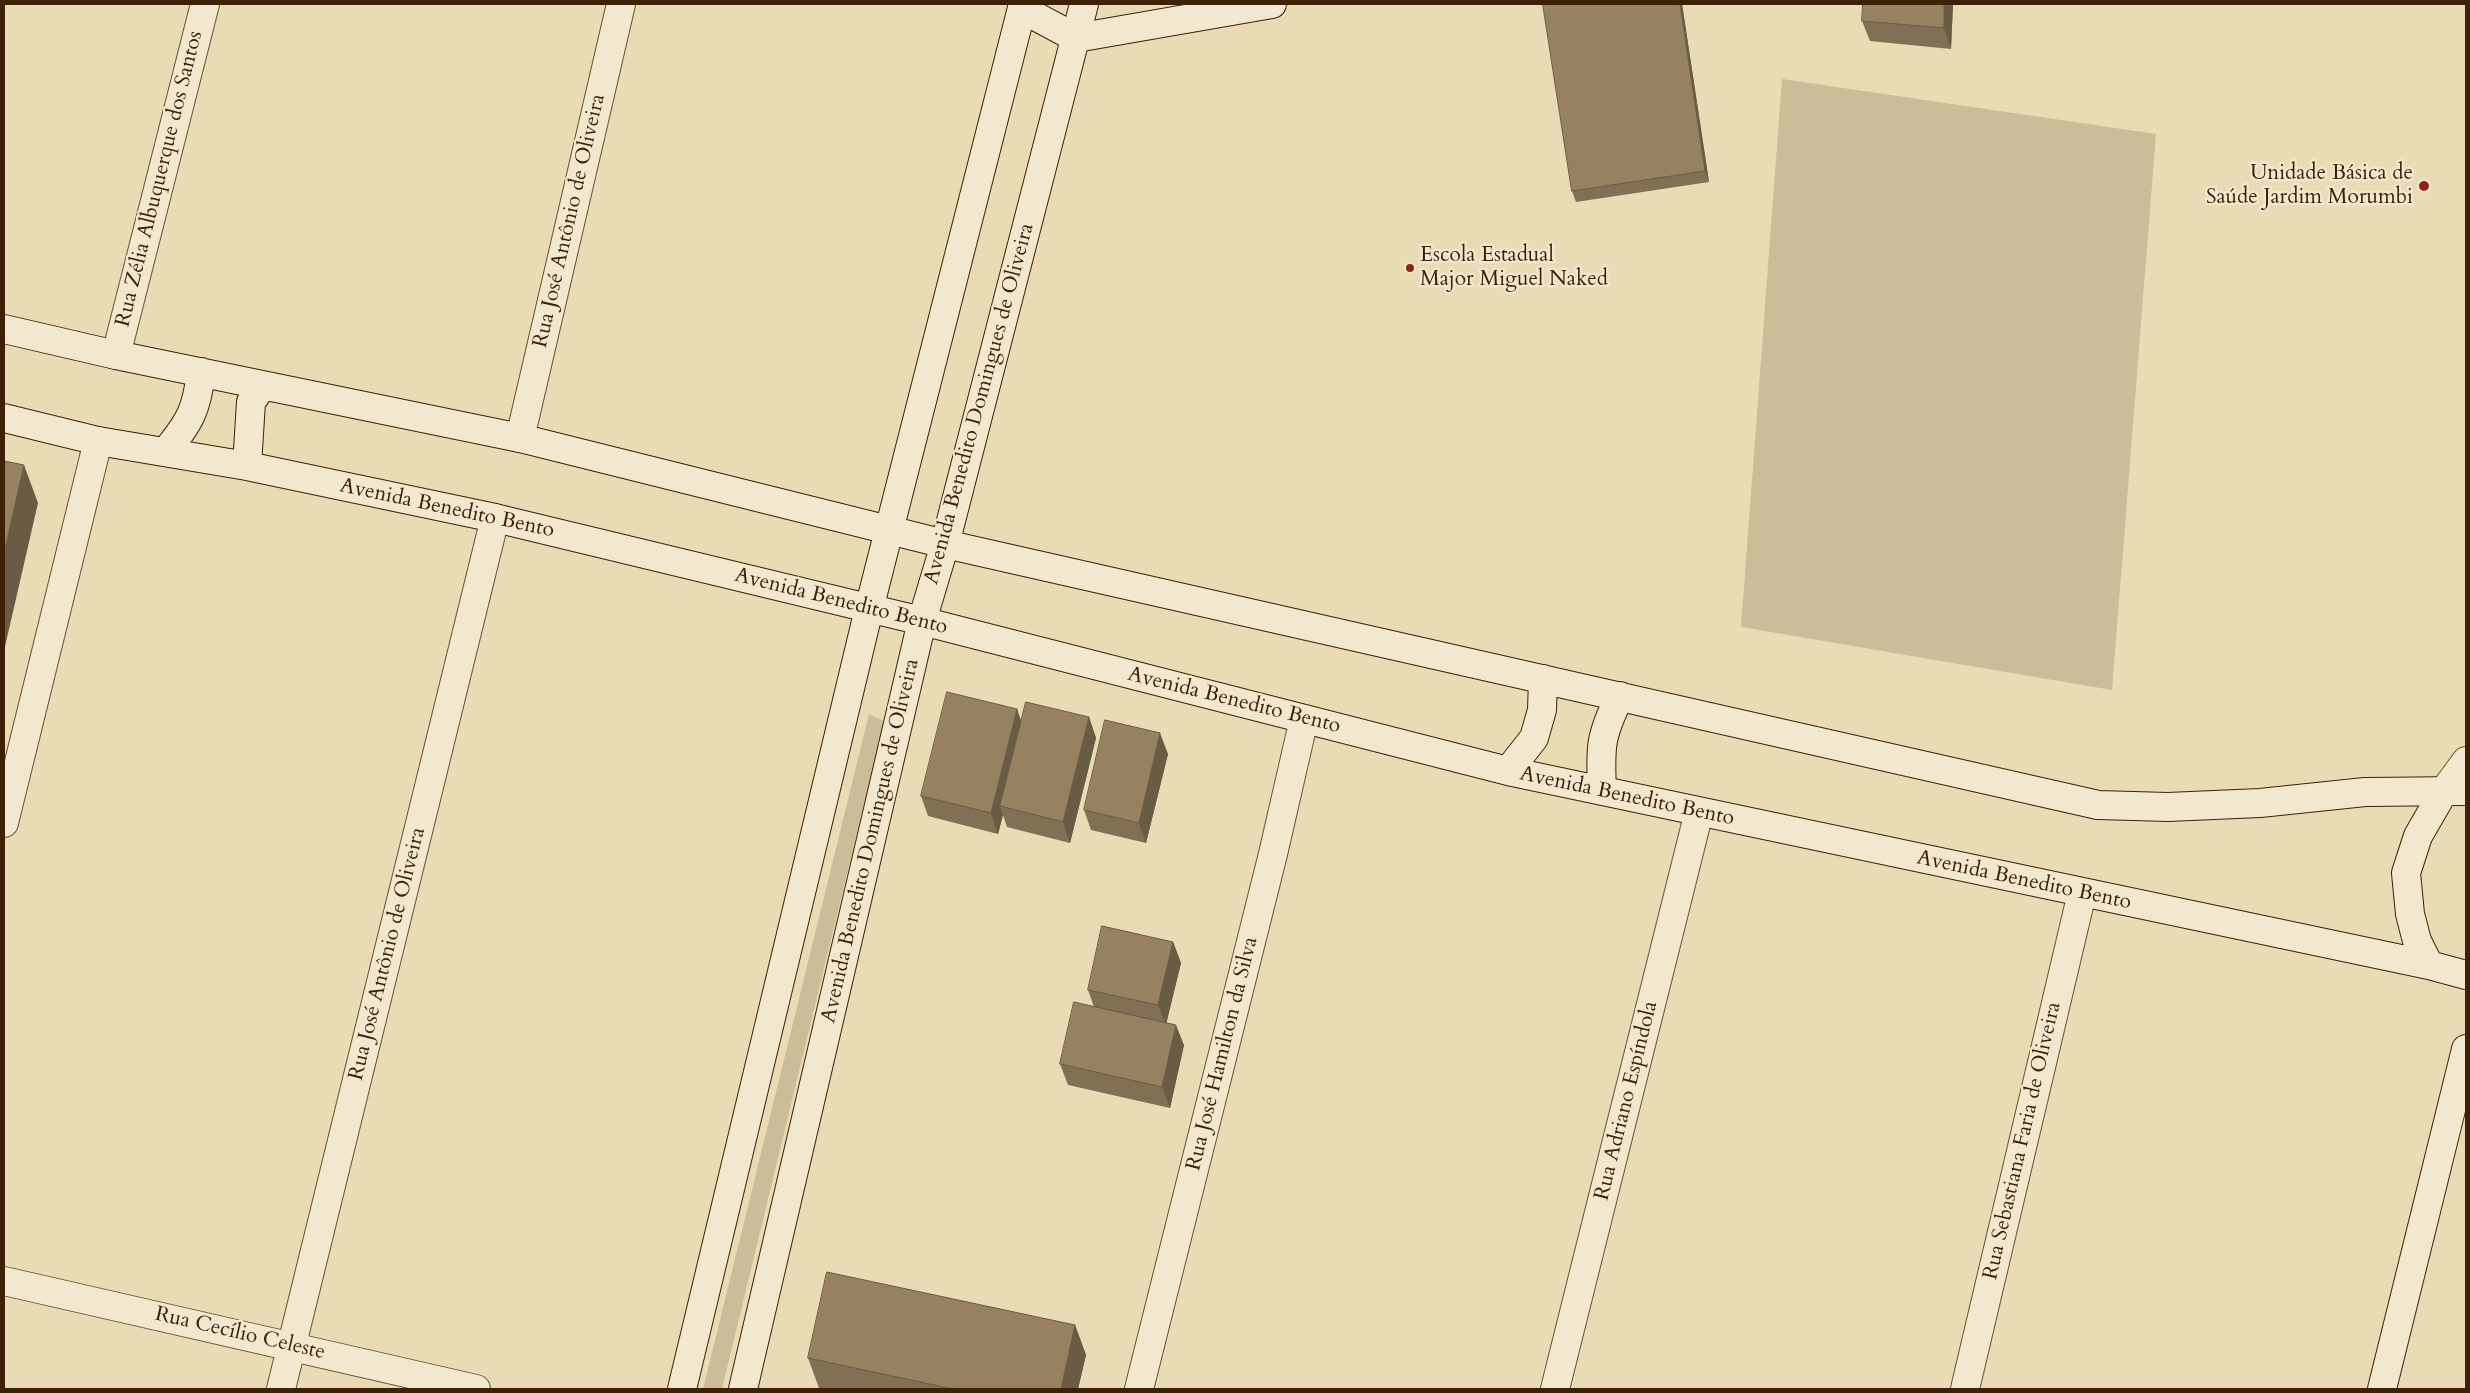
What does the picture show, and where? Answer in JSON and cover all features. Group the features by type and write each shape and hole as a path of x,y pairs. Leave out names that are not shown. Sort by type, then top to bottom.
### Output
{"street":[{"name":"Rua Zélia Albuquerque dos Santos","path":"116,355 205,4"},
{"name":"Rua José Antônio de Oliveira","path":"520,438 621,4"},
{"name":"Avenida Benedito Domingues de Oliveira","path":"743,1389 922,621 945,544 1084,4"},
{"path":"682,1389 870,609 1023,7 1076,38 1272,4"},
{"path":"4,329 116,355 520,438 945,544 2098,805 2168,807 2260,803 2365,792 2455,791"},
{"path":"166,451 188,424 198,396 202,372"},
{"path":"247,466 251,402 263,385"},
{"name":"Avenida Benedito Bento","path":"4,418 98,440 247,466 495,518 922,621 1508,771 2466,975"},
{"path":"4,823 98,440"},
{"name":"Rua José Antônio de Oliveira","path":"280,1389 495,518"},
{"path":"1508,771 1534,738 1542,710 1543,679"},
{"path":"1602,791 1600,754 1605,725 1620,696"},
{"name":"Rua José Hamilton da Silva","path":"1138,1389 1273,854 1304,718"},
{"path":"2429,966 2417,941 2410,914 2406,873 2418,836 2455,791 2466,761"},
{"name":"Rua Adriano Espíndola","path":"1555,1389 1699,812"},
{"name":"Rua Sebastiana Faria de Oliveira","path":"1965,1389 2082,893"},
{"path":"2382,1389 2466,1049"},
{"name":"Rua Cecílio Celeste","path":"4,1281 476,1389"}],"shaded area":[{"path":"1782,79 2156,134 2112,690 1741,627"},
{"path":"869,714 884,721 722,1389 703,1389"}],"building":[{"path":"1543,4 1680,4 1705,171 1572,191"},
{"path":"1863,4 1944,4 1944,28 1862,21"},
{"path":"4,461 24,465 4,553"},
{"path":"947,692 1017,709 991,813 921,796"},
{"path":"1026,702 1089,717 1063,822 1000,806"},
{"path":"1105,720 1160,733 1139,823 1084,810"},
{"path":"1102,926 1173,942 1158,1005 1088,990"},
{"path":"1074,1002 1176,1025 1162,1087 1060,1064"},
{"path":"827,1272 1075,1325 1061,1389 953,1389 808,1358"}],"place":[{"name":"Unidade Básica de Saúde Jardim Morumbi","path":"2424,186"},
{"name":"Escola Estadual Major Miguel Naked","path":"1410,268"}]}
